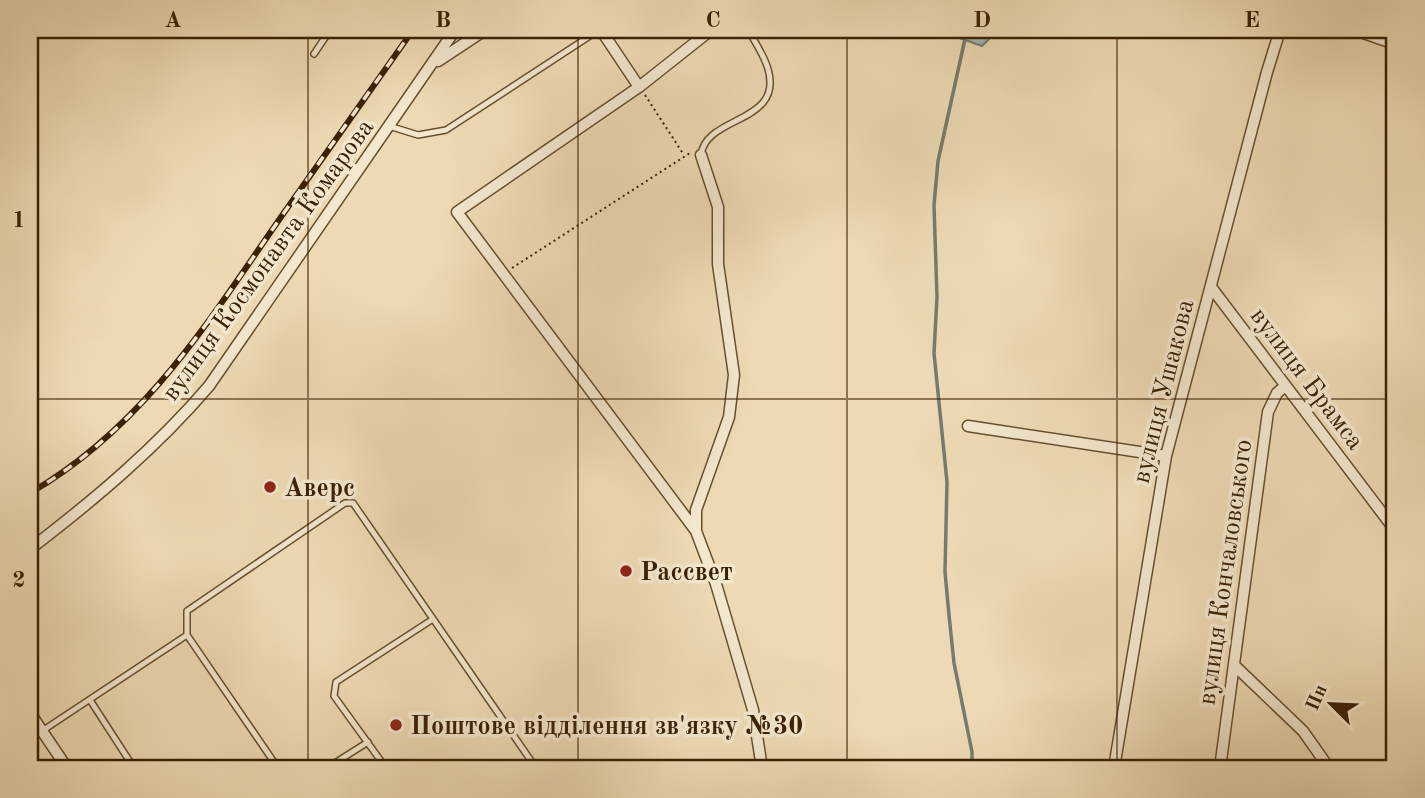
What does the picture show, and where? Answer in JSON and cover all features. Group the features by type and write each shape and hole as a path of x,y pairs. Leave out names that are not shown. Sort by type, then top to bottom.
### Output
{"street":[{"name":"вулиця Космонавта Комарова","path":"30,549 158,442 194,404 456,30"},
{"path":"431,66 485,30 474,30"},
{"path":"600,30 639,87"},
{"path":"711,30 639,87 457,212 696,531 716,584 752,710 762,768"},
{"name":"вулиця Ушакова","path":"1115,768 1166,456 1280,30"},
{"path":"1355,30 1395,44"},
{"path":"696,531 696,510 729,417 734,374 718,264 718,207 702,150"},
{"name":"вулиця Брамса","path":"1211,287 1284,387 1395,530"},
{"name":"вулиця Кончаловського","path":"1220,768 1268,412 1277,393 1284,387"},
{"path":"968,426 1166,456"},
{"path":"1234,666 1303,731 1329,768"},
{"path":"30,713 64,764"}],"lane":[{"path":"314,54 330,30"},
{"path":"389,127 418,135 446,131 600,30"},
{"path":"702,150 756,109 768,93 768,69 748,30"},
{"path":"278,768 187,635 187,611 345,503 353,503 536,768"},
{"path":"386,768 334,696 336,682 433,619"},
{"path":"42,731 187,635"},
{"path":"90,700 134,768"},
{"path":"327,768 368,743"},
{"path":"48,768 64,764"}],"path":[{"path":"639,87 685,156"},
{"path":"503,274 685,156 702,150"}],"water":[{"path":"937,30 998,30 982,46"}],"waterway":[{"path":"967,30 938,161 934,205 937,297 934,353 947,482 945,572 954,663 972,752 972,768"}],"railway":[{"path":"30,493 71,466 107,437 171,370 200,333 413,30"}],"place":[{"name":"Аверс","path":"270,487"},
{"name":"Рассвет","path":"626,571"},
{"name":"Поштове відділення зв'язку №30","path":"396,725"}]}
